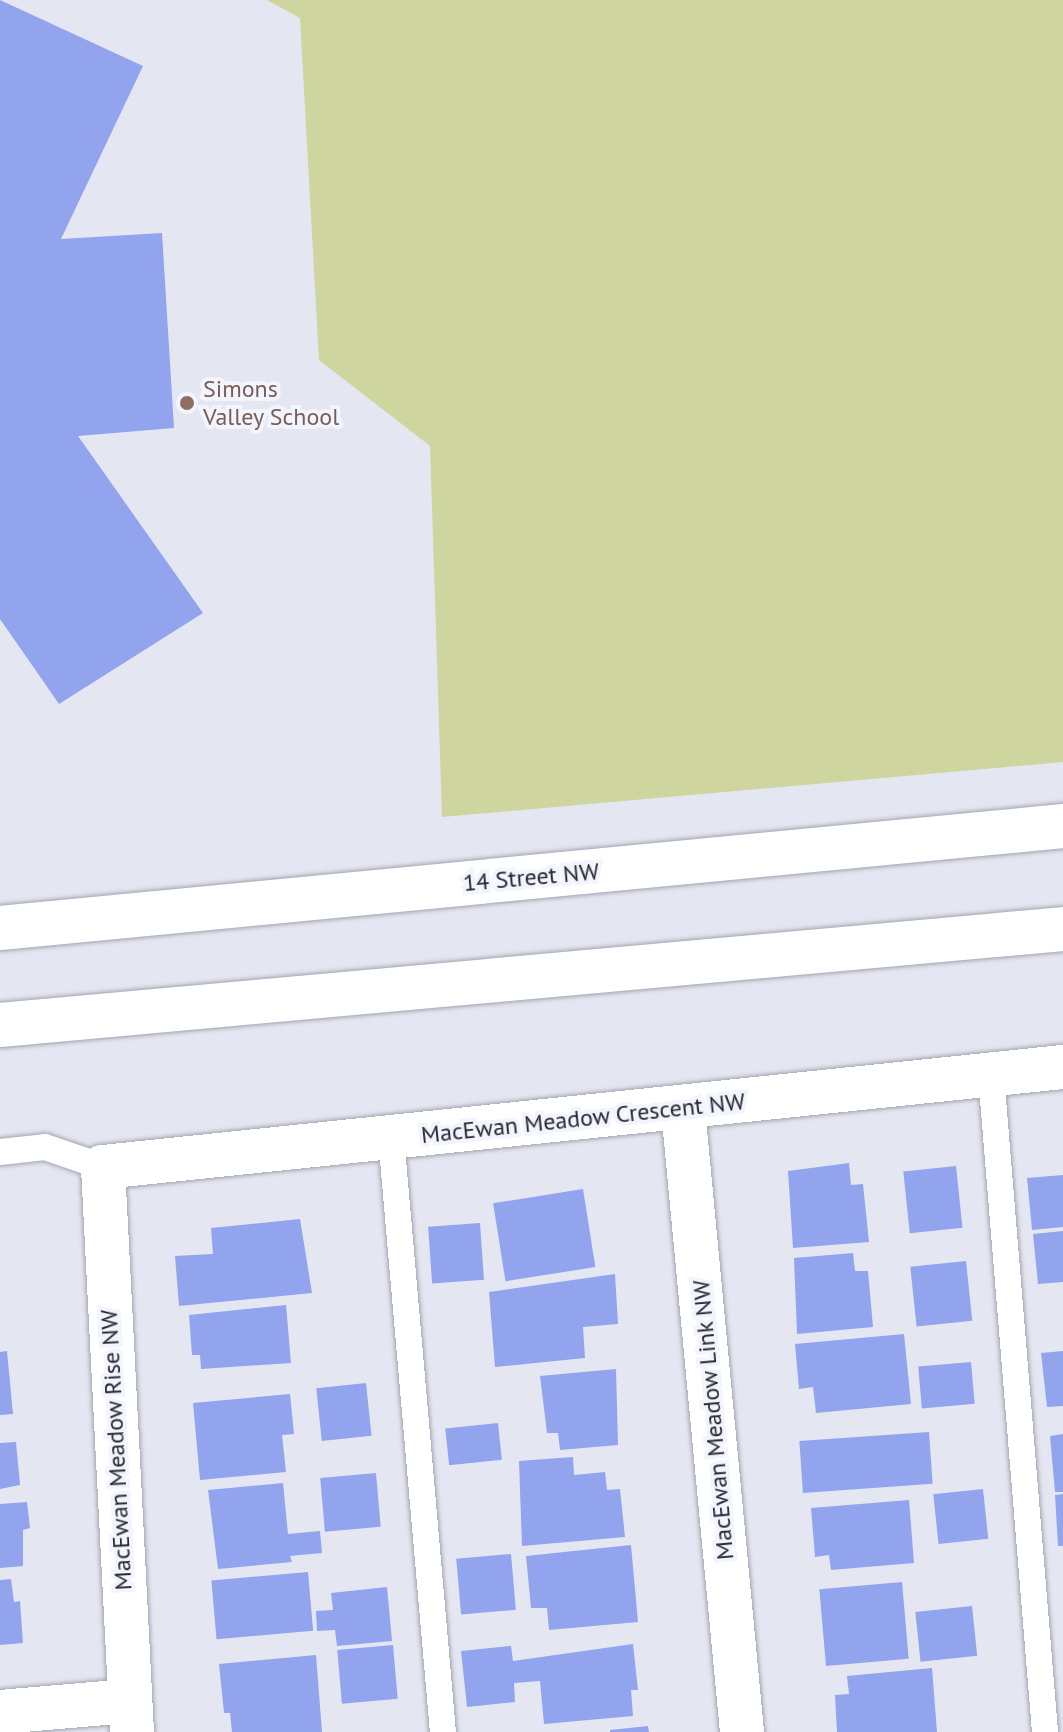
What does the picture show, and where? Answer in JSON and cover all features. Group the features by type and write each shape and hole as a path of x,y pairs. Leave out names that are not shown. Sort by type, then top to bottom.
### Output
{"street":[{"name":"14 Street NW","path":"0,928 1063,826"},
{"path":"0,1025 1063,929"},
{"name":"MacEwan Meadow Crescent NW","path":"103,1167 683,1109 1063,1067"},
{"name":"MacEwan Meadow Link NW","path":"683,1109 742,1732"},
{"name":"MacEwan Meadow Rise NW","path":"103,1167 130,1717"},
{"path":"0,1712 130,1717"}],"lane":[{"path":"991,1075 1045,1732"},
{"path":"391,1137 443,1732"},
{"path":"0,1152 45,1147 103,1167"}],"green space":[{"path":"267,0 1063,0 1063,762 442,817 430,446 319,360 300,18"}],"building":[{"path":"0,0 143,66 61,239 162,233 174,428 78,436 203,613 59,704 0,619"},
{"path":"849,1163 851,1185 863,1184 869,1242 793,1248 788,1171"},
{"path":"956,1166 962,1228 910,1233 903,1172"},
{"path":"1063,1175 1063,1227 1032,1230 1027,1178"},
{"path":"583,1189 595,1267 505,1281 493,1203"},
{"path":"300,1219 312,1293 179,1306 175,1256 213,1254 211,1228"},
{"path":"480,1223 484,1280 432,1283 428,1227"},
{"path":"1063,1231 1063,1282 1038,1284 1033,1234"},
{"path":"853,1253 855,1271 868,1271 873,1327 797,1334 794,1258"},
{"path":"966,1261 972,1321 917,1327 910,1267"},
{"path":"615,1274 618,1324 583,1327 585,1358 495,1367 489,1292"},
{"path":"286,1305 291,1363 201,1369 200,1355 192,1355 189,1315"},
{"path":"904,1334 911,1404 816,1413 813,1387 799,1389 795,1344"},
{"path":"7,1351 13,1414 0,1415 0,1352"},
{"path":"1063,1351 1063,1406 1047,1407 1041,1353"},
{"path":"971,1362 975,1404 922,1408 918,1367"},
{"path":"616,1369 618,1445 560,1450 558,1433 547,1433 540,1376"},
{"path":"366,1383 372,1436 322,1441 316,1388"},
{"path":"290,1394 294,1434 282,1435 286,1472 200,1480 193,1403"},
{"path":"498,1423 502,1460 449,1465 445,1429"},
{"path":"929,1432 933,1484 803,1493 799,1441"},
{"path":"1063,1434 1063,1492 1055,1492 1050,1436"},
{"path":"16,1442 20,1485 0,1489 0,1443"},
{"path":"573,1457 574,1475 605,1472 607,1490 620,1489 625,1537 522,1546 519,1461"},
{"path":"376,1473 381,1527 325,1532 320,1478"},
{"path":"283,1483 288,1534 320,1531 322,1553 290,1556 292,1562 218,1569 208,1490"},
{"path":"983,1489 988,1539 939,1544 933,1494"},
{"path":"1063,1494 1063,1546 1058,1546 1055,1495"},
{"path":"909,1500 914,1563 831,1570 829,1555 815,1557 811,1508"},
{"path":"27,1502 30,1528 23,1530 23,1566 0,1568 0,1504"},
{"path":"631,1545 638,1622 549,1630 547,1608 531,1608 526,1556"},
{"path":"511,1554 516,1610 461,1615 456,1559"},
{"path":"308,1572 313,1631 217,1639 211,1580"},
{"path":"11,1579 14,1602 20,1601 23,1643 0,1645 0,1580"},
{"path":"902,1582 909,1659 826,1666 819,1589"},
{"path":"387,1587 392,1641 337,1646 335,1630 317,1631 316,1611 333,1610 331,1593"},
{"path":"972,1606 977,1656 921,1662 915,1612"},
{"path":"633,1644 638,1690 631,1690 633,1716 544,1724 540,1681 514,1683 515,1702 467,1707 461,1651 511,1646 513,1661"},
{"path":"393,1645 398,1699 342,1704 337,1650"},
{"path":"316,1655 322,1732 232,1732 230,1713 224,1713 219,1664"},
{"path":"932,1668 937,1732 837,1732 835,1695 849,1694 847,1676"},
{"path":"648,1726 649,1732 610,1732 610,1730"}],"place":[{"name":"Simons Valley School","path":"187,403"}]}
